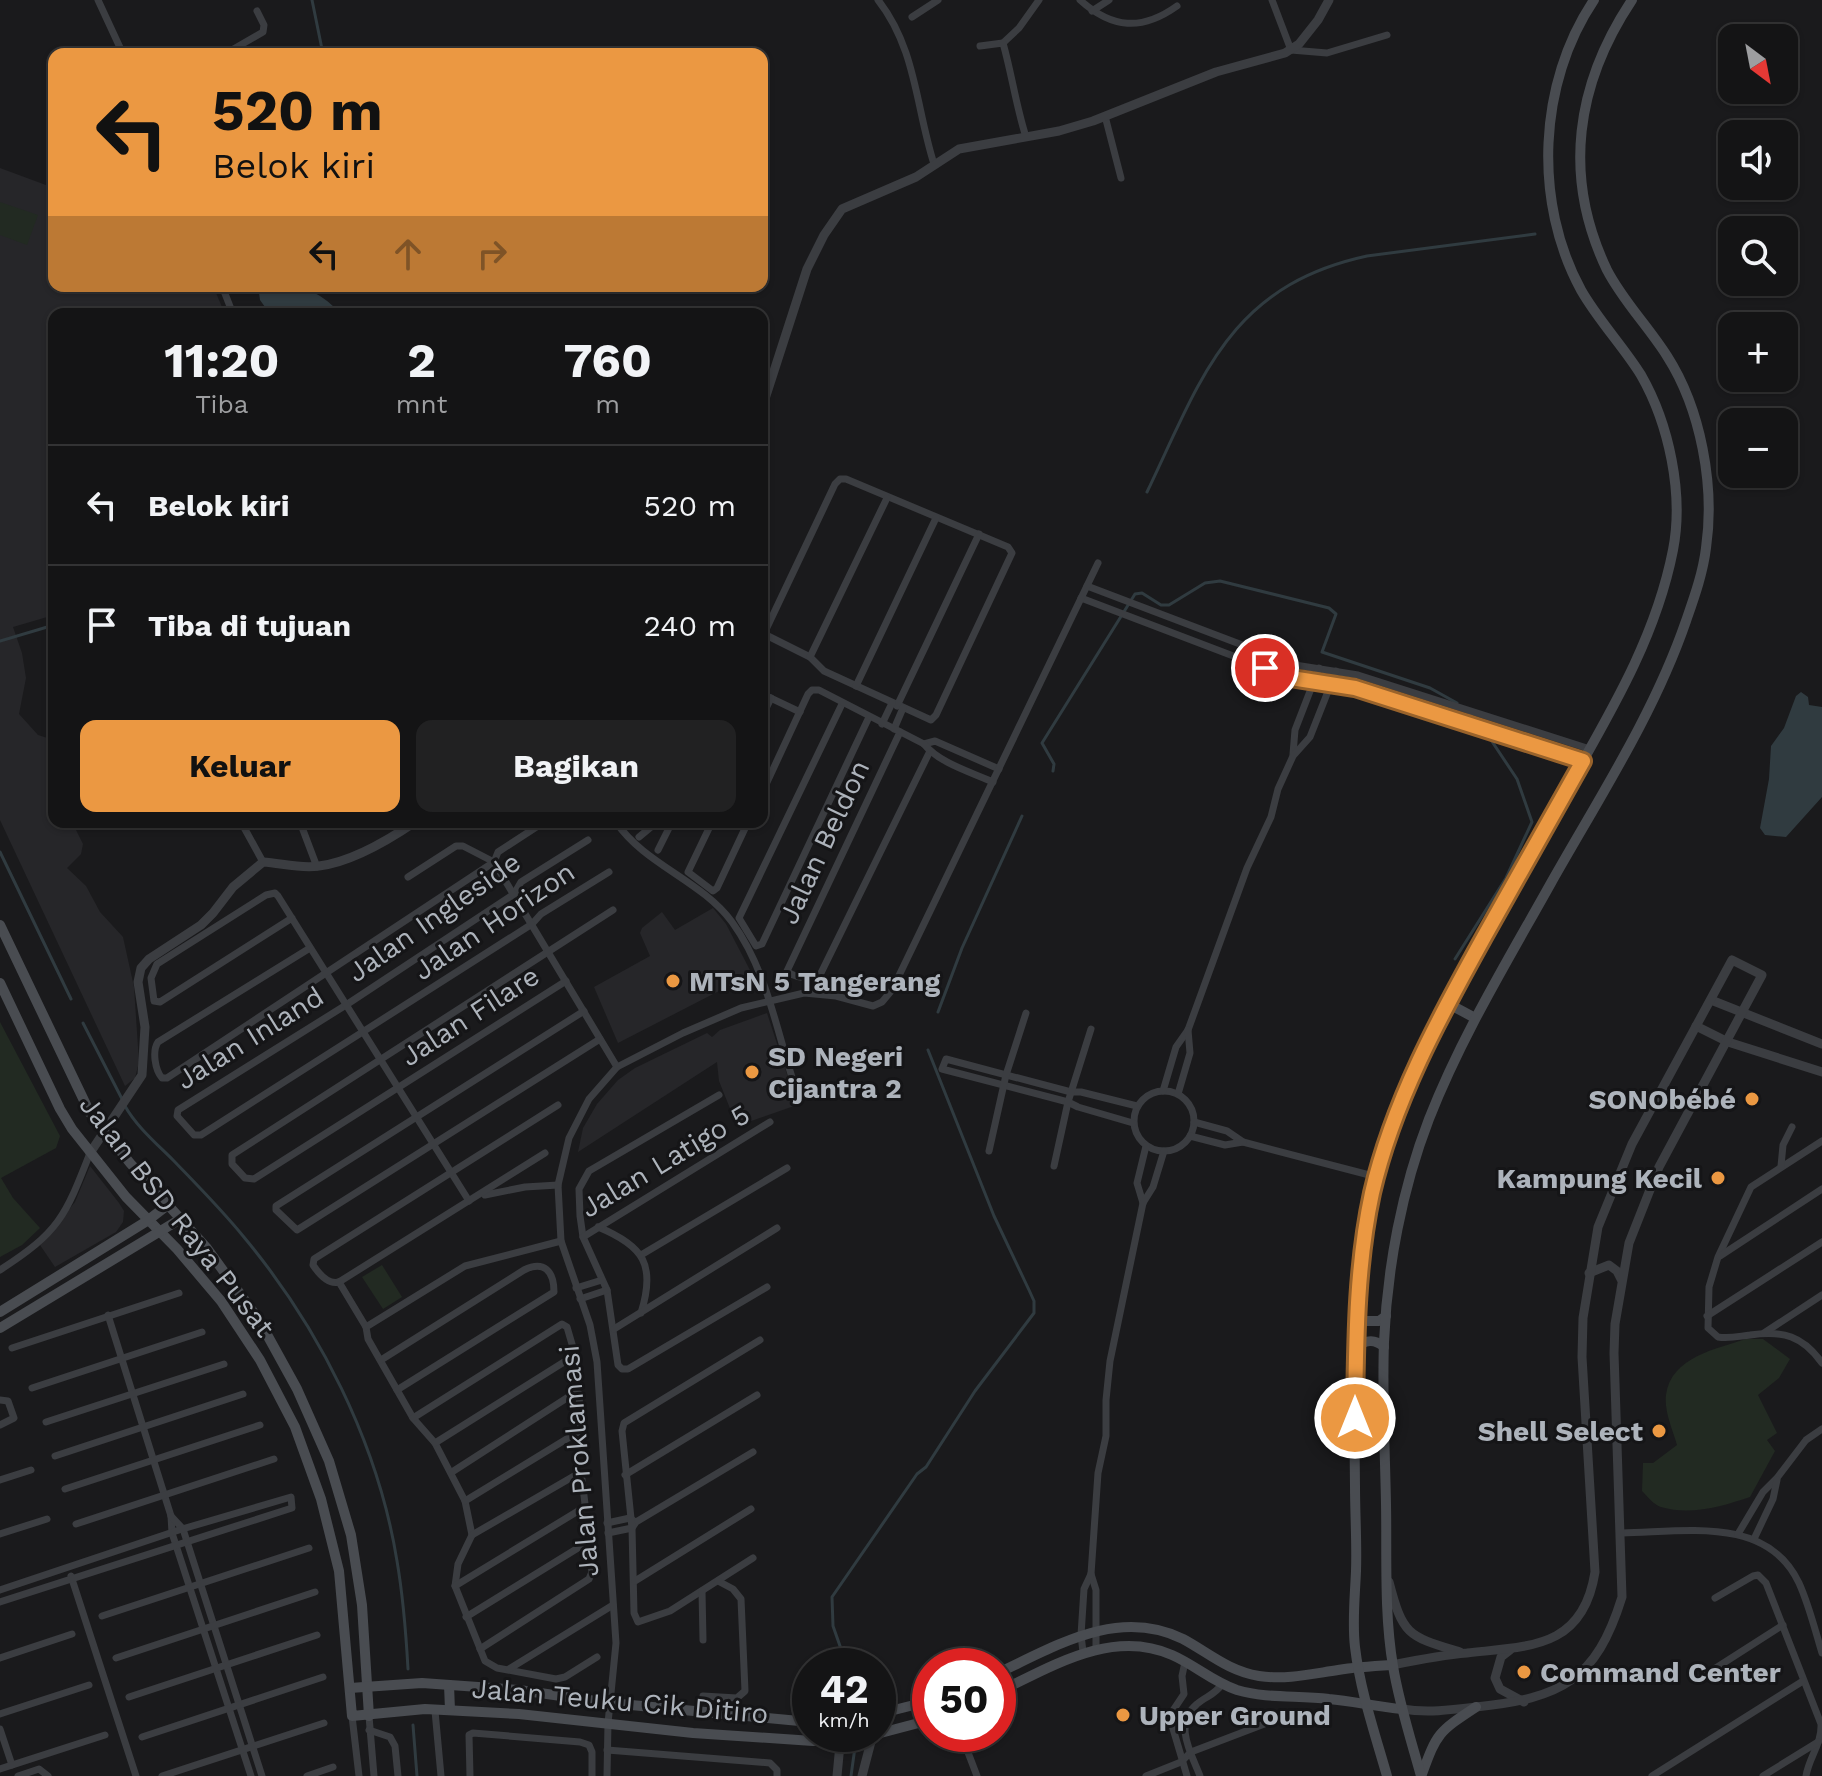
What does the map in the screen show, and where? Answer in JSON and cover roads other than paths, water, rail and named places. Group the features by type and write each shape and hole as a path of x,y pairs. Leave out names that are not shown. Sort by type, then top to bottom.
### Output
{"main road":[{"path":"1387,1776 1355,1646 1356,1312 1362,1252 1377,1177 1418,1062 1447,1003 1621,694 1646,640 1674,545 1676,505 1671,458 1658,412 1640,374 1580,288 1560,239 1548,175 1550,119 1561,67 1580,20 1594,0"},
{"path":"1421,1776 1392,1665 1387,1575 1384,1347 1399,1227 1410,1175 1429,1119 1475,1018 1650,708 1676,651 1695,596 1706,549 1708,504 1703,452 1689,401 1668,357 1609,273 1591,230 1581,172 1582,123 1592,76 1609,35 1632,0"},
{"name":"Jalan BSD Raya Pusat","path":"0,925 85,1104 105,1132 206,1247 259,1320 297,1389 329,1461 351,1535 362,1605 369,1716"},
{"name":"Jalan BSD Raya Pusat","path":"0,983 60,1109 90,1153 147,1221 188,1261 226,1309 260,1360 295,1427 321,1499 334,1548 343,1602 352,1716"},
{"path":"1447,1003 1475,1018"},
{"path":"0,1312 147,1221 169,1204"},
{"path":"0,1328 182,1218"},
{"path":"1356,1312 1365,1321 1379,1321 1386,1316"},
{"path":"1355,1348 1366,1341 1384,1347"},
{"path":"1016,1665 1081,1635 1136,1627 1171,1635 1229,1668 1277,1679 1392,1665"},
{"path":"1016,1684 1083,1652 1136,1646 1154,1648 1222,1684 1257,1695 1329,1699 1402,1709"},
{"path":"1222,1684 1229,1668"},
{"name":"Jalan Teuku Cik Ditiro","path":"350,1688 397,1683 519,1690 610,1703 792,1720"},
{"path":"449,1685 450,1710"},
{"path":"1421,1776 1438,1735 1476,1707"},
{"name":"Jalan Teuku Cik Ditiro","path":"352,1716 450,1710 792,1741"}],"street":[{"path":"98,0 120,48"},
{"path":"878,0 894,21 913,71 934,164"},
{"path":"912,17 938,0"},
{"path":"980,46 1009,40 1039,0"},
{"path":"1080,0 1092,11 1119,24 1158,20 1177,6"},
{"path":"1092,11 1109,0"},
{"path":"1272,0 1291,50"},
{"path":"768,389 807,269 839,211 916,177 959,149 1059,131 1216,72 1291,50 1318,20 1329,0"},
{"path":"235,48 263,32 264,25 257,11"},
{"path":"1291,50 1327,53 1387,35"},
{"path":"1003,43 1026,137"},
{"path":"1105,116 1121,178"},
{"path":"768,625 840,479 979,534 1010,550 1010,557 936,715 929,720 824,671 810,657 768,638"},
{"path":"810,657 887,498"},
{"path":"856,686 936,518"},
{"path":"882,724 897,706 979,534"},
{"path":"768,780 812,690 819,690 993,782 1098,563"},
{"path":"1087,586 1295,665 1358,675 1590,749"},
{"path":"1081,598 1291,678 1355,688 1583,761"},
{"path":"1293,756 1295,730 1319,668"},
{"path":"1163,1091 1176,1047 1188,1030 1247,868 1271,817 1278,789 1293,756 1310,737 1336,671"},
{"path":"768,697 800,712"},
{"path":"768,704 771,698"},
{"path":"842,704 739,918 754,945 762,944 869,717"},
{"name":"Jalan Beldon","path":"897,706 897,731 787,971 790,975 813,979 820,975 930,751"},
{"path":"924,744 935,741 999,769"},
{"name":"Jalan Proklamasi","path":"607,1776 608,1723 616,1643 597,1362 590,1325 561,1241 558,1185 569,1138 589,1099 617,1067 683,1033 741,1008 804,993 836,996 873,1006 882,1002 892,990 993,782"},
{"path":"244,828 263,862"},
{"path":"302,828 317,867"},
{"path":"0,1270 34,1248 53,1230 74,1196 90,1153 142,1075 145,1027 138,982 141,968 149,959 201,925 233,887 263,862 317,867 357,854 404,828"},
{"path":"310,948 158,1042 154,1051 157,1071 162,1078 167,1078 327,975 494,862 498,852 535,828"},
{"path":"621,828 639,849 677,873 732,922 752,957 769,999 800,1101"},
{"path":"639,837 650,828"},
{"path":"658,850 669,828"},
{"path":"709,828 688,872 709,891 717,888 745,828"},
{"name":"Jalan Ingleside","path":"346,1005 514,894 521,882 588,840"},
{"path":"408,877 456,846 463,846 494,862 617,1067"},
{"name":"Jalan Horizon","path":"201,1135 609,872"},
{"path":"292,918 160,1002 154,1001 153,971 166,958 266,895 275,893 292,918 469,1201"},
{"path":"381,1061 613,910"},
{"path":"1392,1665 1464,1653 1529,1647 1557,1635 1579,1617 1592,1593 1595,1572 1582,1357 1583,1318 1598,1227 1620,1170 1732,960 1762,975 1649,1190 1629,1243 1621,1280 1614,1353 1622,1597 1613,1626 1602,1647 1572,1680 1545,1696 1524,1702 1421,1713 1402,1709"},
{"name":"Jalan Filare","path":"381,1061 232,1155 232,1164 245,1178 254,1179 566,981"},
{"path":"1711,1000 1822,1044"},
{"name":"Jalan Inland","path":"201,1135 190,1132 177,1116 178,1110 346,1005"},
{"path":"584,1011 276,1206 297,1230 600,1039"},
{"path":"989,1151 1006,1075 1026,1013"},
{"path":"1696,1026 1728,1042 1822,1072"},
{"path":"1054,1166 1068,1102 1091,1029"},
{"path":"1178,1094 1190,1053 1188,1030"},
{"path":"1133,1123 1068,1102 942,1069 946,1059 1137,1106"},
{"path":"1163,1091 1178,1094 1190,1106 1194,1122 1190,1136 1177,1148 1164,1151 1146,1146 1135,1132 1133,1123 1137,1106 1151,1094 1163,1091"},
{"path":"719,1095 589,1171 579,1189 583,1237 607,1290 618,1365 628,1369 767,1287"},
{"path":"545,1153 339,1282 322,1276 313,1265 314,1259 558,1105"},
{"name":"Jalan Latigo 5","path":"583,1237 770,1122"},
{"path":"1194,1122 1227,1131 1243,1142 1377,1177"},
{"path":"1781,1166 1783,1145 1792,1127"},
{"path":"1190,1136 1225,1145 1243,1142"},
{"path":"1822,1141 1751,1187 1718,1257 1709,1287 1707,1316 1708,1328 1718,1337 1764,1333 1791,1336 1805,1343 1822,1363"},
{"path":"1143,1203 1137,1183 1146,1146"},
{"path":"1083,1652 1084,1589 1091,1574 1098,1473 1106,1436 1110,1361 1143,1203 1153,1187 1164,1151"},
{"path":"641,1255 787,1168"},
{"path":"478,1196 525,1187 558,1185"},
{"path":"1718,1257 1822,1189"},
{"path":"598,1227 619,1236 641,1255 648,1272 647,1293 641,1313"},
{"path":"614,1329 777,1228"},
{"path":"366,1327 465,1266 561,1241"},
{"path":"1707,1316 1822,1242"},
{"path":"381,1360 524,1270 535,1265 549,1272 555,1287 552,1293 397,1390"},
{"path":"1589,1273 1609,1265 1617,1271 1621,1280"},
{"path":"576,1288 602,1280"},
{"path":"339,1282 413,1418 435,1443 452,1472 465,1501 472,1535"},
{"path":"580,1299 607,1290"},
{"path":"12,1348 179,1293"},
{"path":"1764,1333 1822,1295"},
{"path":"108,1315 171,1516 172,1533 251,1776"},
{"path":"413,1418 562,1324 567,1327 574,1351 571,1359 435,1443"},
{"path":"32,1388 202,1332"},
{"path":"753,1558 670,1611 638,1622 634,1613 633,1523 622,1431 624,1423 760,1340"},
{"path":"1813,1351 1822,1345"},
{"path":"46,1422 224,1364"},
{"path":"55,1456 243,1394"},
{"path":"452,1472 573,1394 580,1397 581,1428 578,1432 465,1501"},
{"path":"625,1475 757,1395"},
{"path":"0,1400 8,1401 14,1418 0,1425"},
{"path":"65,1489 260,1425"},
{"path":"1738,1534 1763,1492 1806,1440 1822,1429"},
{"path":"608,1533 633,1523 753,1452"},
{"path":"76,1524 274,1459"},
{"path":"0,1480 31,1470"},
{"path":"455,1586 583,1508 585,1501 579,1476 574,1476 472,1535 458,1564 455,1586 480,1649 490,1665 556,1679 565,1677 597,1657"},
{"path":"1754,1539 1773,1499 1777,1478"},
{"path":"0,1590 291,1497 292,1508 0,1602"},
{"path":"635,1581 751,1509"},
{"path":"171,1516 183,1529 262,1776"},
{"path":"0,1534 47,1519"},
{"path":"607,1523 633,1523"},
{"path":"1622,1533 1720,1531 1738,1534 1768,1546 1787,1563 1799,1584 1822,1653"},
{"path":"466,1617 578,1548 585,1546 590,1553 592,1576 480,1649"},
{"path":"102,1616 309,1548"},
{"path":"68,1567 136,1776"},
{"path":"1091,1574 1096,1590 1096,1649"},
{"path":"1387,1575 1398,1616 1413,1636 1464,1653"},
{"path":"1715,1598 1758,1575 1766,1583 1821,1724 1820,1741 1806,1776"},
{"path":"703,1696 741,1696 745,1691 741,1599 733,1589 718,1581"},
{"path":"702,1591 703,1640"},
{"path":"116,1658 315,1592"},
{"path":"509,1669 613,1605"},
{"path":"1697,1680 1783,1625"},
{"path":"0,1658 72,1634"},
{"path":"129,1697 317,1635"},
{"path":"1512,1649 1501,1657 1495,1678 1500,1689 1524,1702"},
{"path":"1185,1662 1182,1676 1184,1694 1172,1712 1171,1722 1187,1776"},
{"path":"142,1737 323,1677"},
{"path":"1652,1776 1803,1681"},
{"path":"1200,1776 1183,1732 1185,1721 1196,1704 1216,1694 1222,1684"},
{"path":"0,1714 89,1685"},
{"path":"1184,1694 1196,1704"},
{"path":"435,1711 441,1776"},
{"path":"352,1716 359,1776"},
{"path":"369,1716 374,1776"},
{"path":"162,1776 324,1723"},
{"path":"1146,1776 1181,1762 1191,1752 1267,1723"},
{"path":"0,1729 12,1765"},
{"path":"369,1730 390,1737 395,1746 398,1776"},
{"path":"470,1776 467,1742 473,1733 589,1745 592,1776"},
{"path":"0,1769 105,1735"},
{"path":"1763,1776 1820,1741"},
{"path":"356,1747 370,1745"},
{"path":"607,1750 770,1763 777,1773"},
{"path":"837,1776 839,1752"},
{"path":"862,1776 868,1752"},
{"path":"968,1752 977,1776"},
{"path":"307,1776 333,1767"},
{"path":"18,1776 39,1769 48,1776"}],"waterway":[{"path":"312,0 322,48"},
{"path":"1147,492 1204,375 1226,342 1251,314 1282,289 1320,270 1367,256 1535,234"},
{"path":"1053,771 1054,764 1042,743 1135,594 1142,593 1161,605 1169,605 1205,583 1220,581 1329,608 1336,614 1322,652 1430,688 1457,703"},
{"path":"0,641 48,627"},
{"path":"1469,713 1480,725"},
{"path":"1455,959 1506,878 1532,822 1517,779 1485,731"},
{"path":"938,1012 962,948 1022,816"},
{"path":"0,852 71,999"},
{"path":"83,1023 122,1099"},
{"path":"841,1648 833,1626 832,1597 917,1474 926,1467 975,1391 1034,1313 1034,1301 994,1216 928,1050"},
{"path":"125,1106 141,1128 226,1216 271,1271 320,1348 341,1388 376,1473 388,1517 401,1588 408,1669"},
{"path":"413,1725 417,1776"},
{"path":"851,1776 854,1752"}],"place":[{"name":"MTsN 5 Tangerang","path":"673,981"},
{"name":"SD Negeri Cijantra 2","path":"752,1072"},
{"name":"SONObébé","path":"1752,1099"},
{"name":"Kampung Kecil","path":"1718,1178"},
{"name":"Shell Select","path":"1659,1431"},
{"name":"Command Center","path":"1524,1672"},
{"name":"Upper Ground","path":"1123,1715"}]}
